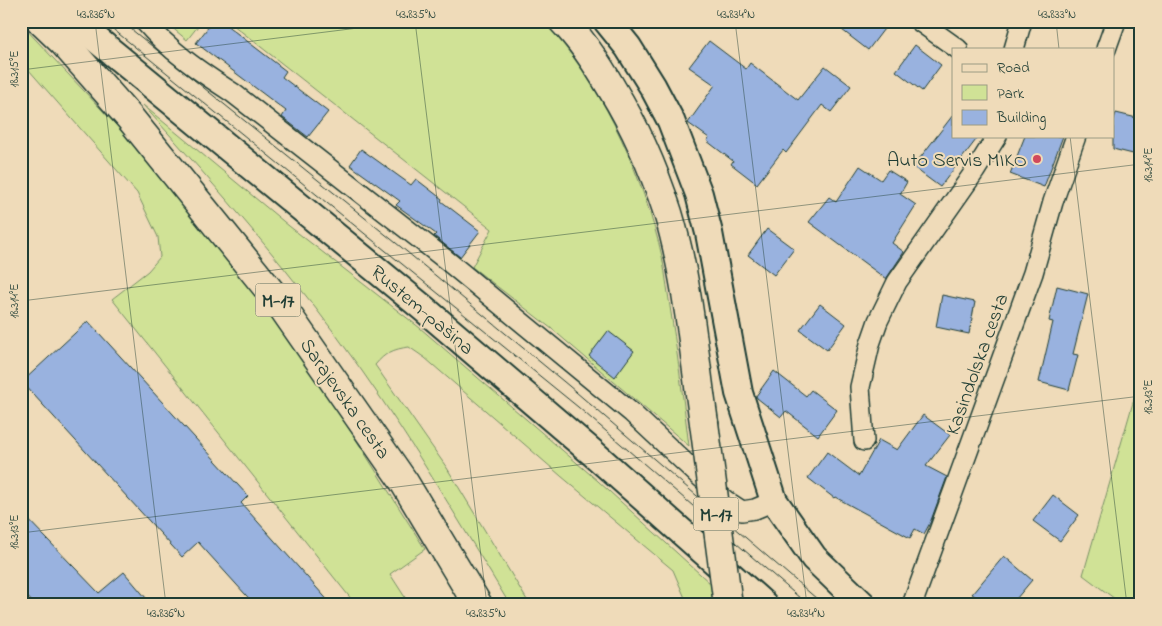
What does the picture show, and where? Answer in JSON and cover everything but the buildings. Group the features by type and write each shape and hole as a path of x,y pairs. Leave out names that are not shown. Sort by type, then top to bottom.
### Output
{"main road":[{"name":"Sarajevska cesta","path":"41,21 130,118 278,301 404,482 478,605"},
{"name":"Rustem-pašina","path":"74,21 423,308 594,454 764,605"},
{"name":"M-17","path":"563,21 586,48 625,111 648,158 668,214 684,285 728,605"},
{"path":"607,21 628,47 671,121 699,194 709,234 740,393 774,501 814,558 863,605"}],"street":[{"path":"144,21 175,54 233,93 445,259 632,413 725,500 742,511 755,509 774,501"},
{"path":"919,21 957,48"},
{"path":"1014,48 1022,21"},
{"path":"1106,48 1116,21"},
{"path":"864,441 860,387 870,344 878,321 897,282 975,172 996,138"},
{"name":"Kasindolska cesta","path":"912,605 1033,273 1053,202 1075,138"}],"green space":[{"path":"164,21 202,21 187,40"},
{"path":"228,21 543,21 583,70 614,125 640,183 664,265 689,446 552,329 472,267 492,229"},
{"path":"21,24 196,210 261,294 328,395 425,549 390,574 410,605 356,605 112,299 148,271 160,257 158,237 137,193 21,61"},
{"path":"143,105 289,226 420,328 598,481 734,605 693,605 685,598 673,570 425,358 409,347 390,352 375,365 447,468 530,605 510,605 382,399 337,336 257,235"},
{"path":"1141,375 1141,605 1123,605 1083,575"}],"tram line":[{"path":"103,21 578,407 808,605"},
{"path":"121,21 401,247 569,386 824,605"}],"place":[{"name":"Auto Servis MIKO","path":"1037,159"}]}
